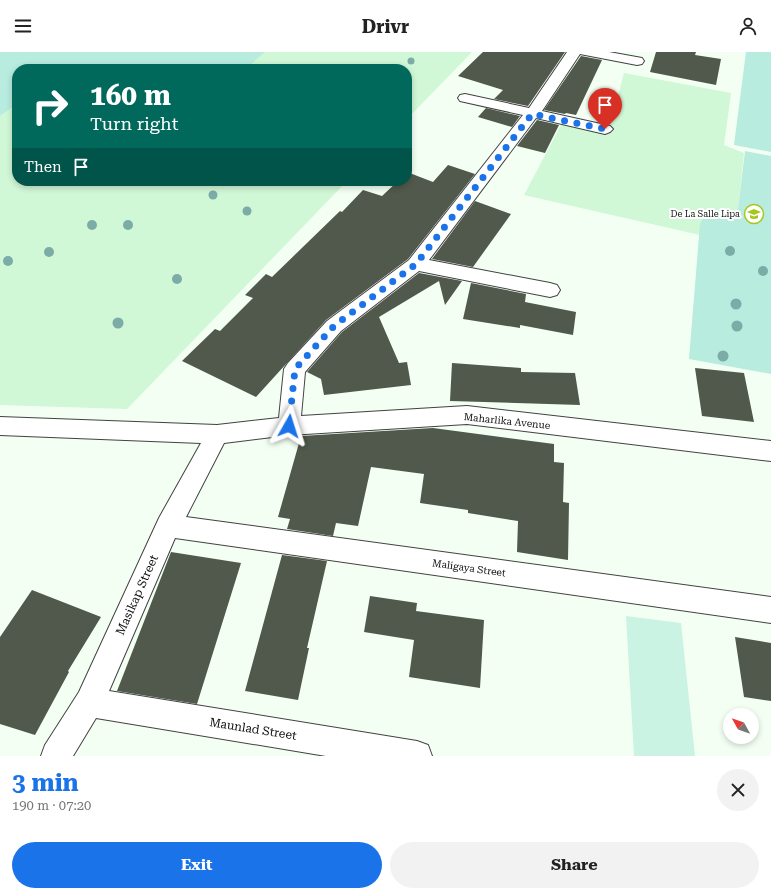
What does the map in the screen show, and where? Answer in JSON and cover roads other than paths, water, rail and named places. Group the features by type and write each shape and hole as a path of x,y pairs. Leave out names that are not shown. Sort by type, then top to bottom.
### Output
{"street":[{"path":"289,426 295,369 334,326 416,264 532,114 574,52"},
{"path":"586,52 637,61"},
{"path":"465,98 605,129"},
{"path":"416,264 550,290"},
{"name":"Maharlika Avenue","path":"0,426 217,434 289,426 467,415 771,451"},
{"name":"Masikap Street","path":"56,756 88,702 168,526 217,434"},
{"name":"Maligaya Street","path":"168,526 771,610"},
{"name":"Maunlad Street","path":"88,702 417,756"}],"place":[{"name":"De La Salle Lipa","path":"754,214"}]}
